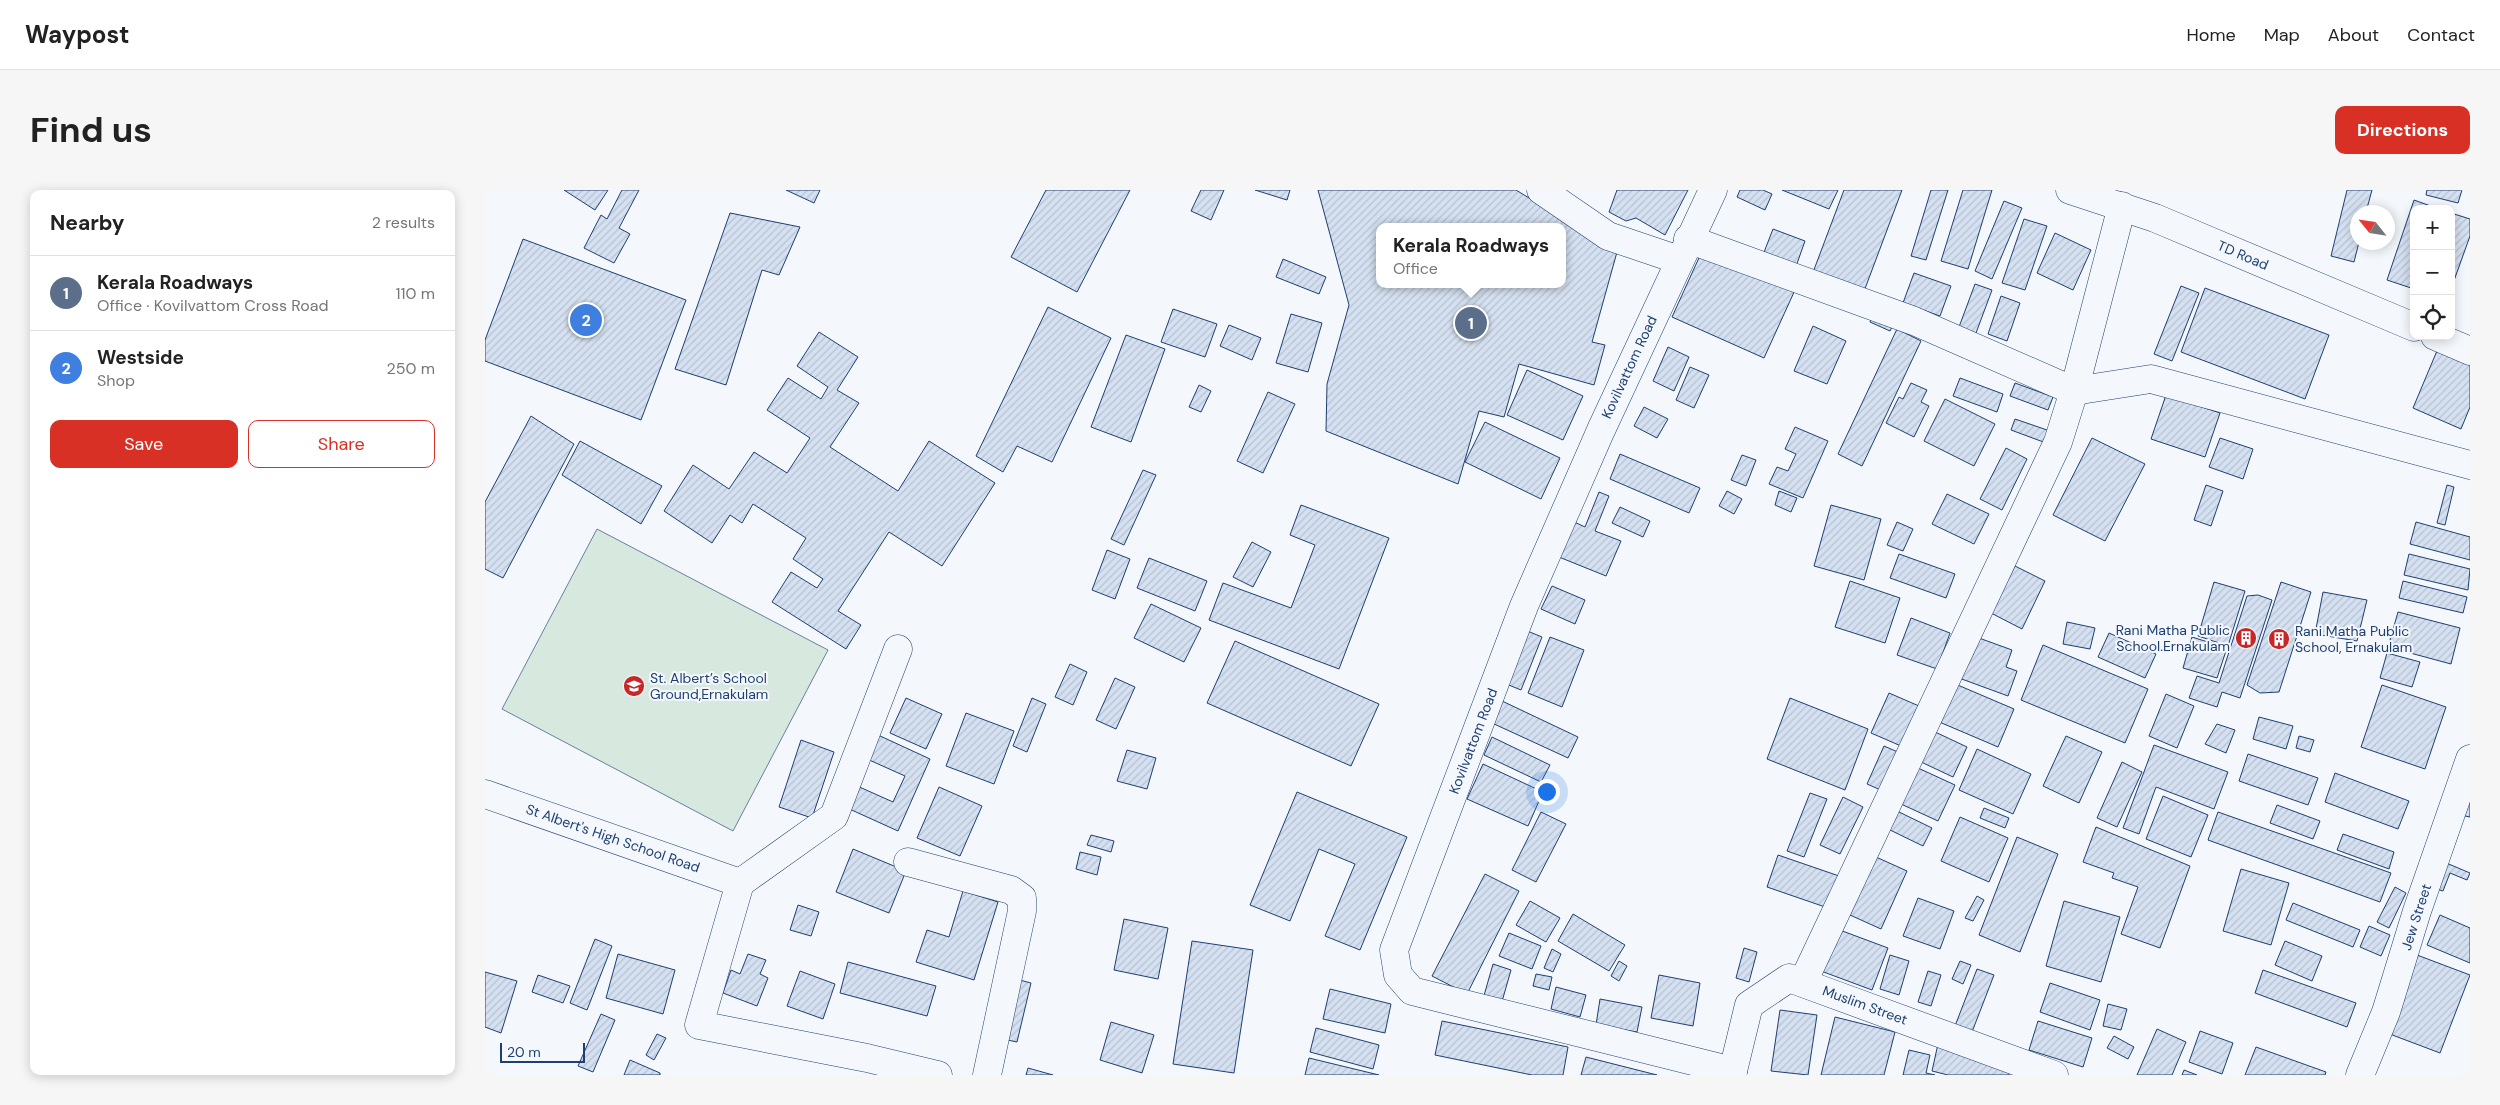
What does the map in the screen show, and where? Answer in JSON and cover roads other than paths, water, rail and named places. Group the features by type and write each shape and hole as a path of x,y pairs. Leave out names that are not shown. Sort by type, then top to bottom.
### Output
{"street":[{"path":"1541,190 1608,236 1684,249 1914,321 2074,392 2151,379 2470,466"},
{"name":"Kovilvattom Road","path":"1713,190 1601,430 1524,606 1394,950 1398,975 1412,991 1732,1073"},
{"name":"TD Road","path":"2070,190 2155,218 2410,325"},
{"path":"1803,982 2058,442 2074,392 2122,206"},
{"path":"2444,340 2470,351"},
{"path":"898,649 834,816 740,882 699,1025 867,1058 938,1075"},
{"name":"Jew Street","path":"2360,1075 2386,1012 2417,911 2470,759"},
{"name":"St Albert's High School Road","path":"485,794 740,882"},
{"path":"908,862 1011,890 1022,898 1022,910 987,1075"},
{"name":"Muslim Street","path":"1732,1073 1749,1004 1789,978 2054,1075"}],"place":[{"name":"Westside","path":"586,320"},
{"name":"Kerala Roadways","path":"1471,323"},
{"name":"Rani Matha Public School.Ernakulam","path":"2246,638"},
{"name":"Rani Matha Public School, Ernakulam","path":"2279,639"},
{"name":"St. Albert’s School Ground,Ernakulam","path":"634,686"}]}
